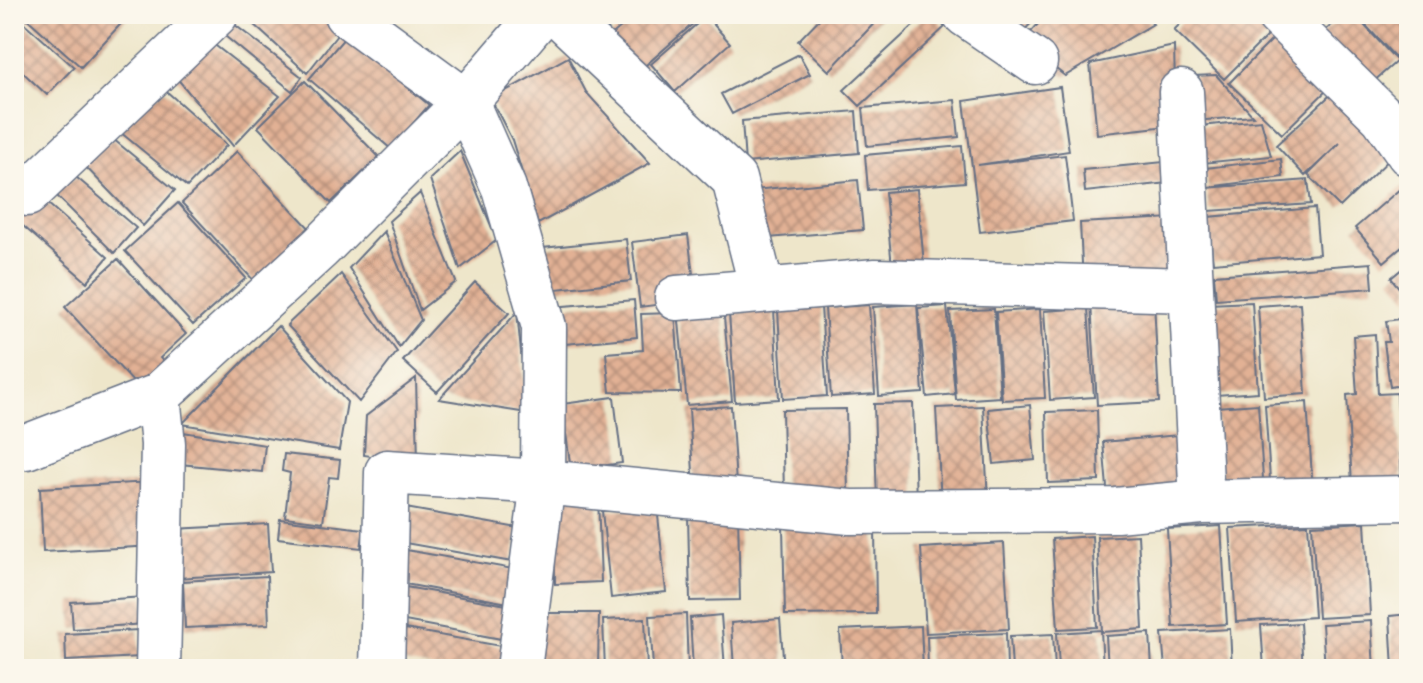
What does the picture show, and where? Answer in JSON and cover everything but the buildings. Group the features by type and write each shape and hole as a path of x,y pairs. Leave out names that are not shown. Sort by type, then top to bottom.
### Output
{"street":[{"path":"27,194 216,14"},
{"path":"346,14 466,102 504,188 544,327 543,482 519,669"},
{"path":"14,445 26,447 158,396 320,248 466,102 541,14"},
{"path":"558,14 734,179 762,289"},
{"path":"965,14 1035,62"},
{"path":"1303,21 1383,117 1409,154"},
{"path":"1181,92 1202,502"},
{"path":"677,298 876,281 1190,290"},
{"path":"158,396 163,444 158,669"},
{"path":"382,669 387,472 543,482 850,512 1116,510 1202,502 1409,498"}]}
